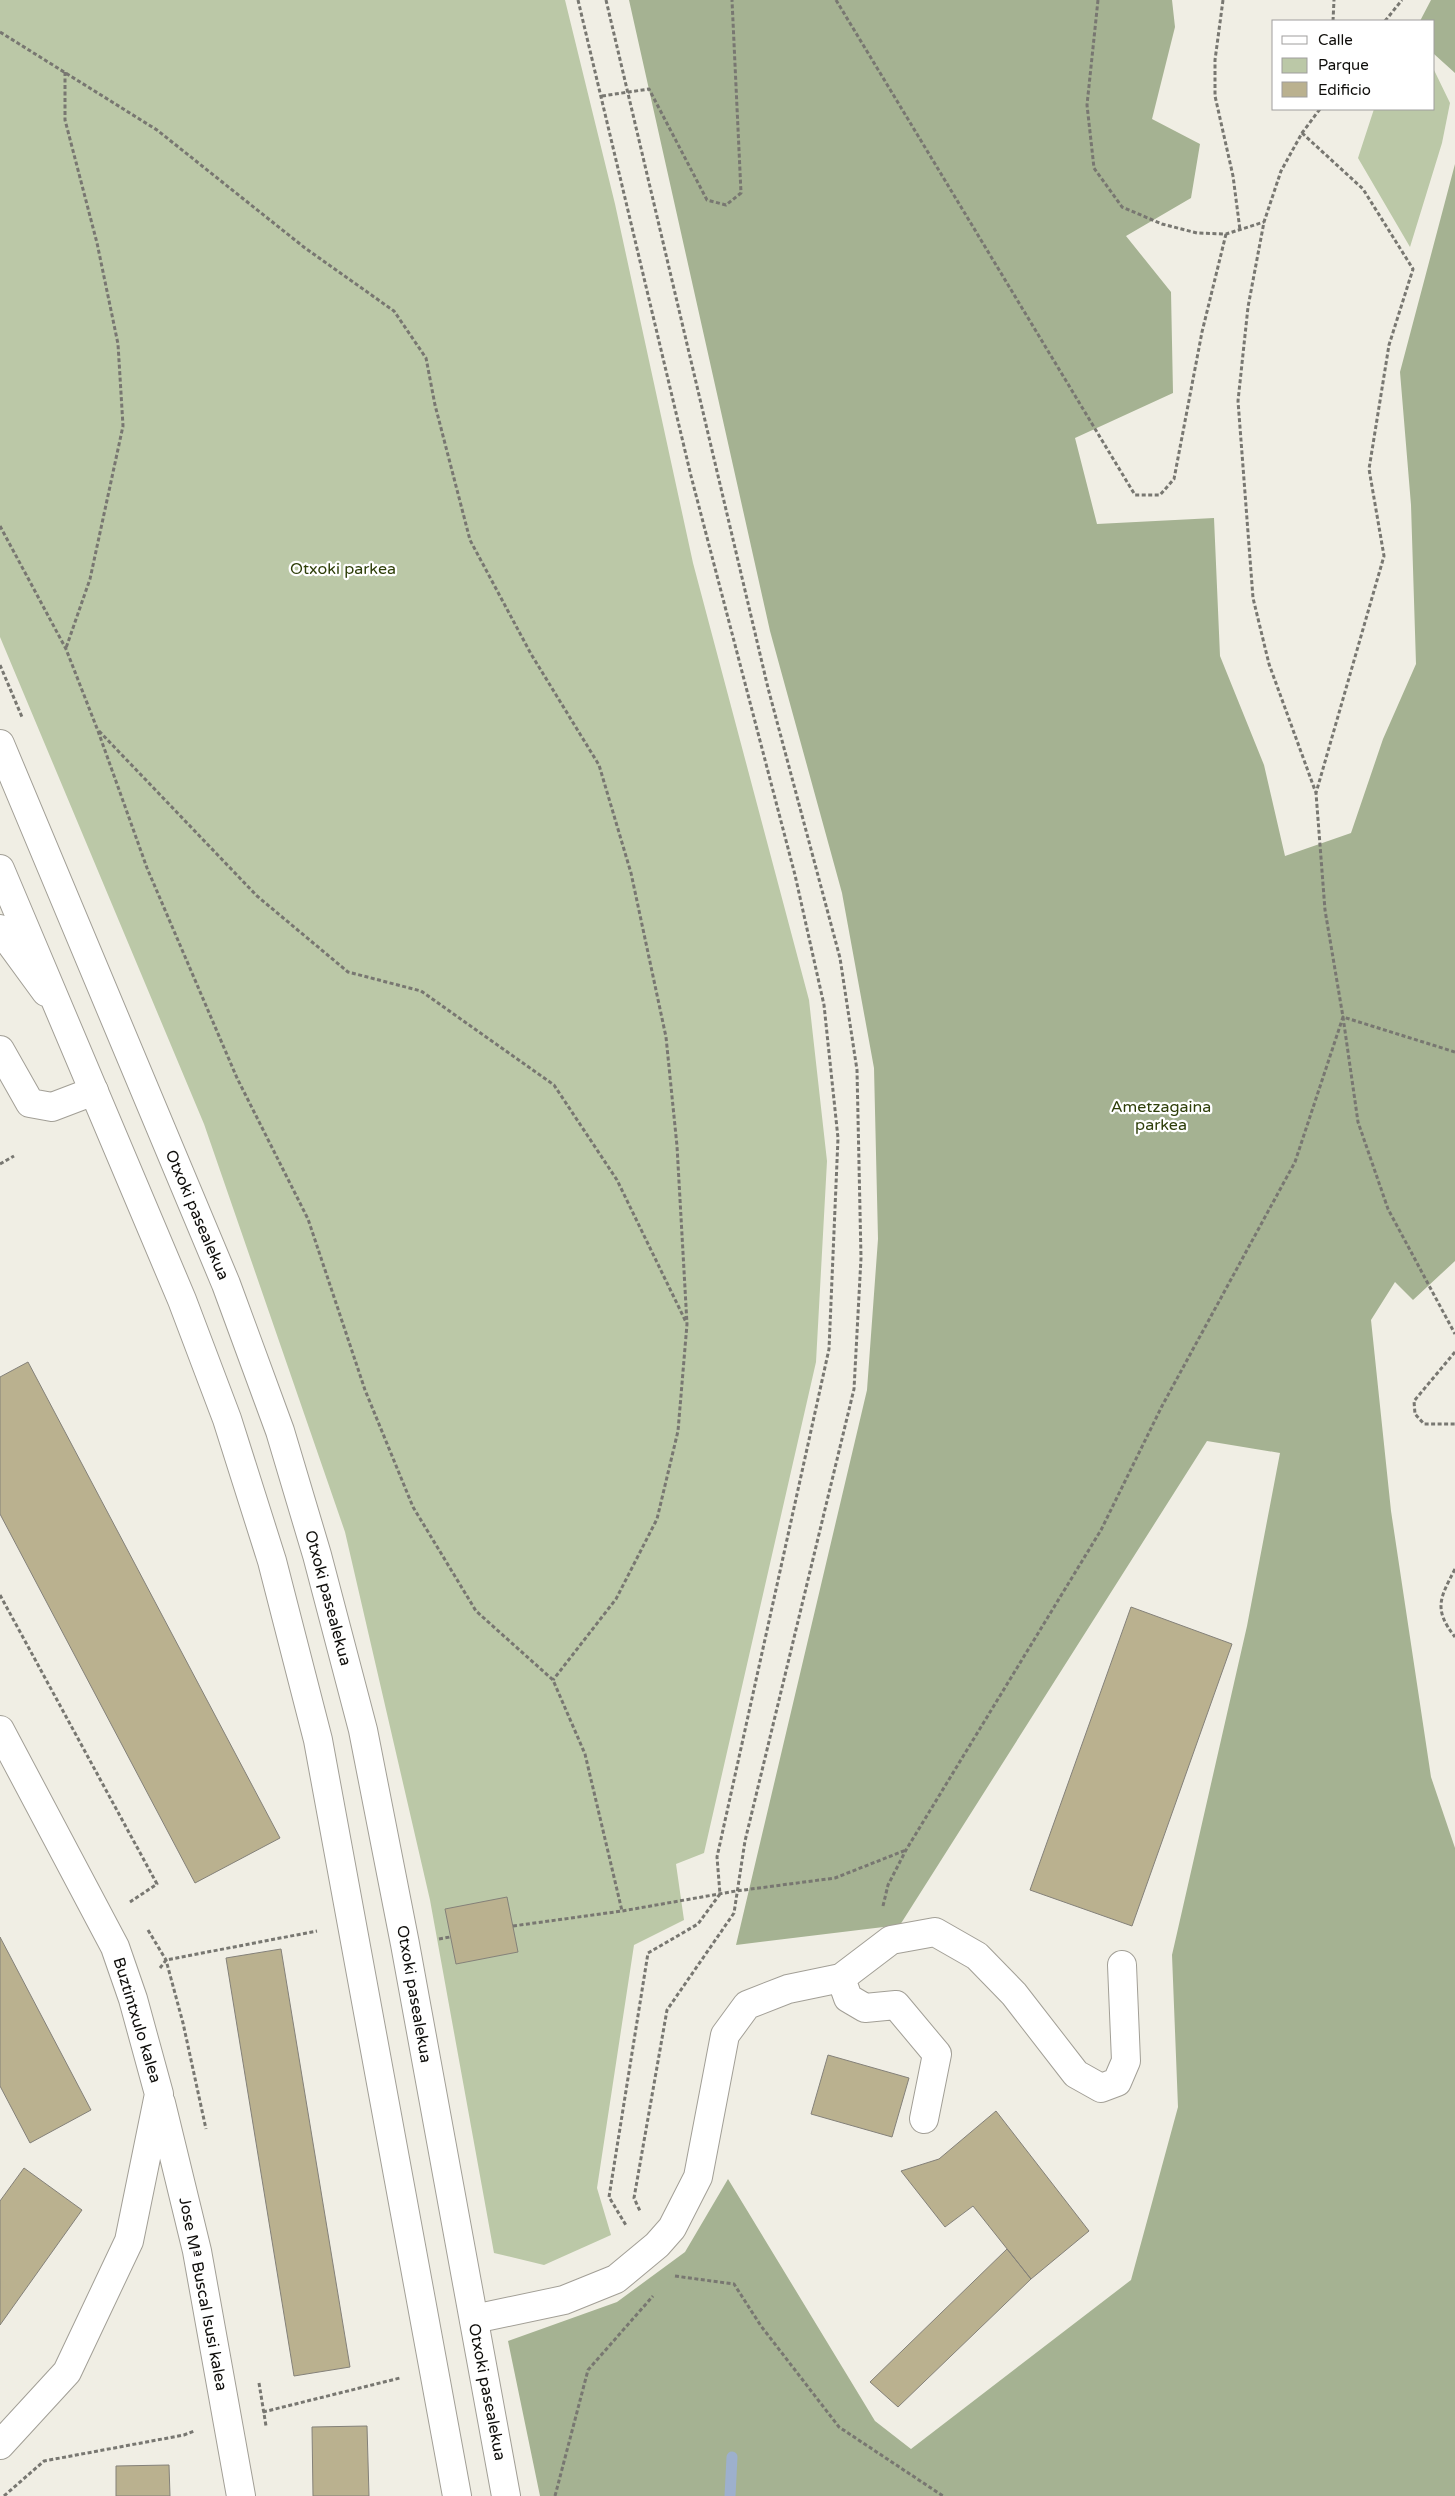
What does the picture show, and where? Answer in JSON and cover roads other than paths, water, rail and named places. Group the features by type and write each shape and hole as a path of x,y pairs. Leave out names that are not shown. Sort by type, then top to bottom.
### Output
{"main road":[{"name":"Otxoki pasealekua","path":"0,744 226,1284 280,1431 317,1555 365,1740 506,2496"},
{"path":"0,869 182,1300 224,1409 282,1599 318,1740 457,2496"},
{"path":"0,928 62,1014"},
{"path":"0,1050 30,1103 52,1107 94,1091"},
{"name":"Buztintxulo kalea","path":"0,1730 115,1947 133,1999 159,2094 129,2241 66,2372 0,2445"},
{"path":"474,2319 564,2300 616,2279 651,2250 672,2228 698,2177 725,2035 747,2005 788,1989 841,1978 891,1940 935,1932 977,1956 1014,1994 1076,2074 1101,2088 1117,2082 1126,2061 1122,1965"},
{"path":"841,1978 848,1998 865,2008 896,2005 937,2054 924,2119"},
{"name":"Jose Mª Buscal Isusi kalea","path":"159,2094 197,2251 241,2496"}],"waterway":[{"path":"730,2496 732,2457"}],"park label":[{"name":"Otxoki parkea","path":"343,569"},
{"name":"Ametzagaina parkea","path":"1161,1116"}]}
